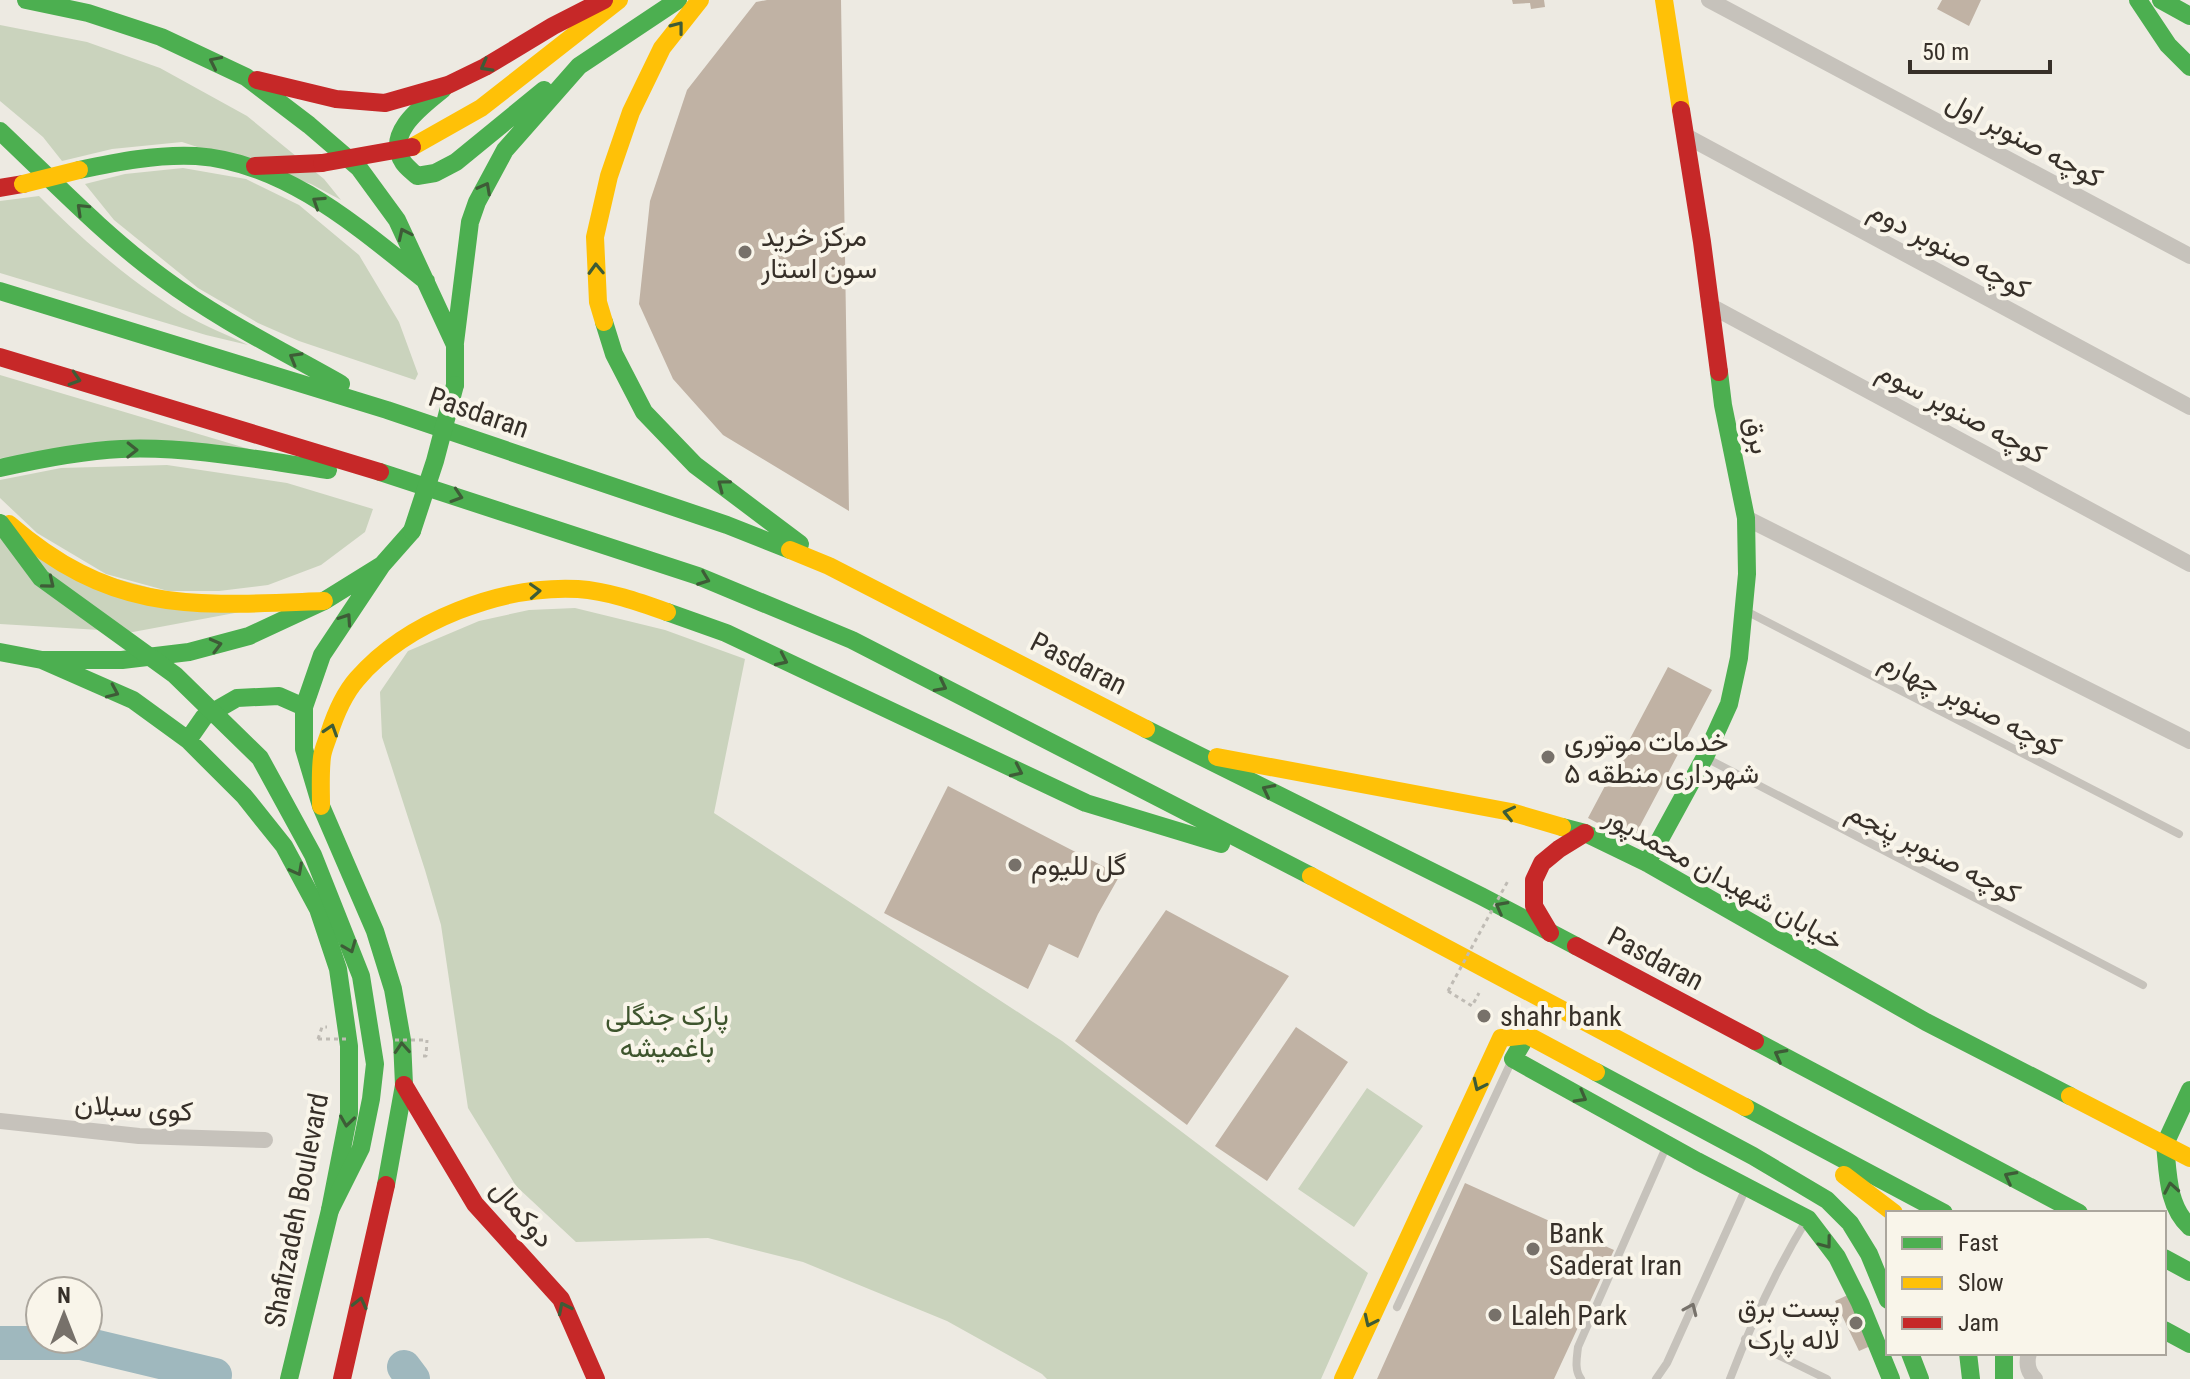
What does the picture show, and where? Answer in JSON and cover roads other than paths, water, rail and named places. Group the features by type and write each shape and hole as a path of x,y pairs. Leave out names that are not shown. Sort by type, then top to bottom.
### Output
{"main road":[{"path":"26,0 88,13 161,37 246,77 336,99 385,103 448,85 604,0"},
{"path":"249,166 322,163 412,147 481,108 619,0"},
{"path":"448,85 407,121 398,141 402,160 417,176 435,173 456,162 516,111 678,0"},
{"path":"700,0 662,48 631,112 609,176 595,237 598,302 614,354 644,412 695,465 829,566"},
{"name":"برق","path":"1647,863 1705,757 1729,704 1739,658 1747,574 1746,518 1723,405 1702,242 1664,0"},
{"path":"2138,0 2168,45 2190,67"},
{"path":"2161,0 2190,16"},
{"path":"342,1379 384,1199 404,1085 402,1040 393,989 375,931 321,806 304,749 304,707 322,655 382,565 412,531 455,385 455,345 470,222 477,202 505,150 579,66"},
{"path":"246,77 359,168 397,220 455,345"},
{"path":"0,131 114,239 164,279 211,310 387,410"},
{"path":"0,188 144,157 199,156 249,166 297,188 359,229 426,281"},
{"name":"Pasdaran","path":"0,291 387,410 727,525 829,566 1481,896 2075,1211"},
{"path":"0,357 414,482 698,576 852,640 1292,866 1940,1211"},
{"path":"0,468 52,456 123,449 193,452 414,482"},
{"path":"0,515 33,546 88,579 146,598 209,605 324,601"},
{"path":"0,523 41,578 175,675 260,758 313,855 361,976 375,1064 361,1148 330,1210"},
{"path":"0,652 42,660 122,660 189,652 249,636 324,601 382,565"},
{"path":"321,806 322,756 335,716 356,680 386,653 422,628 471,605 520,592 579,589 633,600 726,633 1086,803 1292,866"},
{"name":"Shafizadeh Boulevard","path":"42,660 133,700 188,740 244,796 284,846 318,909 338,969 349,1046 349,1113 330,1210 289,1379"},
{"path":"188,740 204,717 237,698 279,696 304,707"},
{"name":"خیابان شهیدان محمدپور","path":"1193,752 1511,812 1585,833 1647,863 1926,1022 2190,1158"},
{"path":"1550,933 1534,906 1534,880 1542,863 1585,833"},
{"path":"1527,1035 1513,1059 1808,1219 1837,1257 1860,1303 1891,1379"},
{"path":"1343,1379 1501,1038 1527,1035 1753,1156 1827,1200 1850,1223 1869,1254 1886,1295"},
{"name":"دوکمال","path":"404,1085 475,1204 561,1299 596,1379"},
{"path":"2190,1090 2165,1144 2171,1198 2184,1223 2190,1227"},
{"path":"1780,1126 1891,1211"},
{"path":"1691,1158 1701,1139 1819,1207 1869,1254"},
{"path":"2166,1259 2190,1272"},
{"path":"2166,1331 2190,1344"},
{"path":"1911,1355 1920,1379"},
{"path":"1968,1355 1971,1379"},
{"path":"2004,1355 2004,1379"}],"street":[{"name":"کوچه صنوبر اول","path":"1709,0 2190,256"},
{"name":"کوچه صنوبر دوم","path":"1686,136 2190,407"},
{"name":"کوچه صنوبر سوم","path":"1709,305 2190,564"},
{"path":"1746,518 2190,741"},
{"name":"کوی سبلان","path":"0,1121 139,1136 265,1140"},
{"path":"2028,1355 2029,1369 2035,1379"}],"lane":[{"name":"کوچه صنوبر چهارم","path":"1743,610 2179,834"},
{"name":"کوچه صنوبر پنجم","path":"1705,757 2143,985"},
{"path":"1397,1307 1513,1059"},
{"path":"1581,1379 1576,1361 1578,1347 1667,1144"},
{"path":"1656,1379 1667,1363 1746,1187"},
{"path":"1730,1379 1745,1339 1783,1259 1808,1219"},
{"path":"1745,1339 1827,1379"}],"waterway":[{"path":"0,1343 81,1343 215,1375"},
{"path":"404,1367 413,1379"}],"place":[{"name":"مرکز خرید سون استار","path":"745,252"},
{"name":"خدمات موتوری شهرداری منطقه ۵","path":"1548,757"},
{"name":"گل للیوم","path":"1015,865"},
{"name":"shahr bank","path":"1484,1016"},
{"name":"Bank Saderat Iran","path":"1533,1249"},
{"name":"Laleh Park","path":"1495,1315"},
{"name":"پست برق لاله پارک","path":"1856,1323"}],"park label":[{"name":"پارک جنگلی باغمیشه","path":"667,1031"}]}
